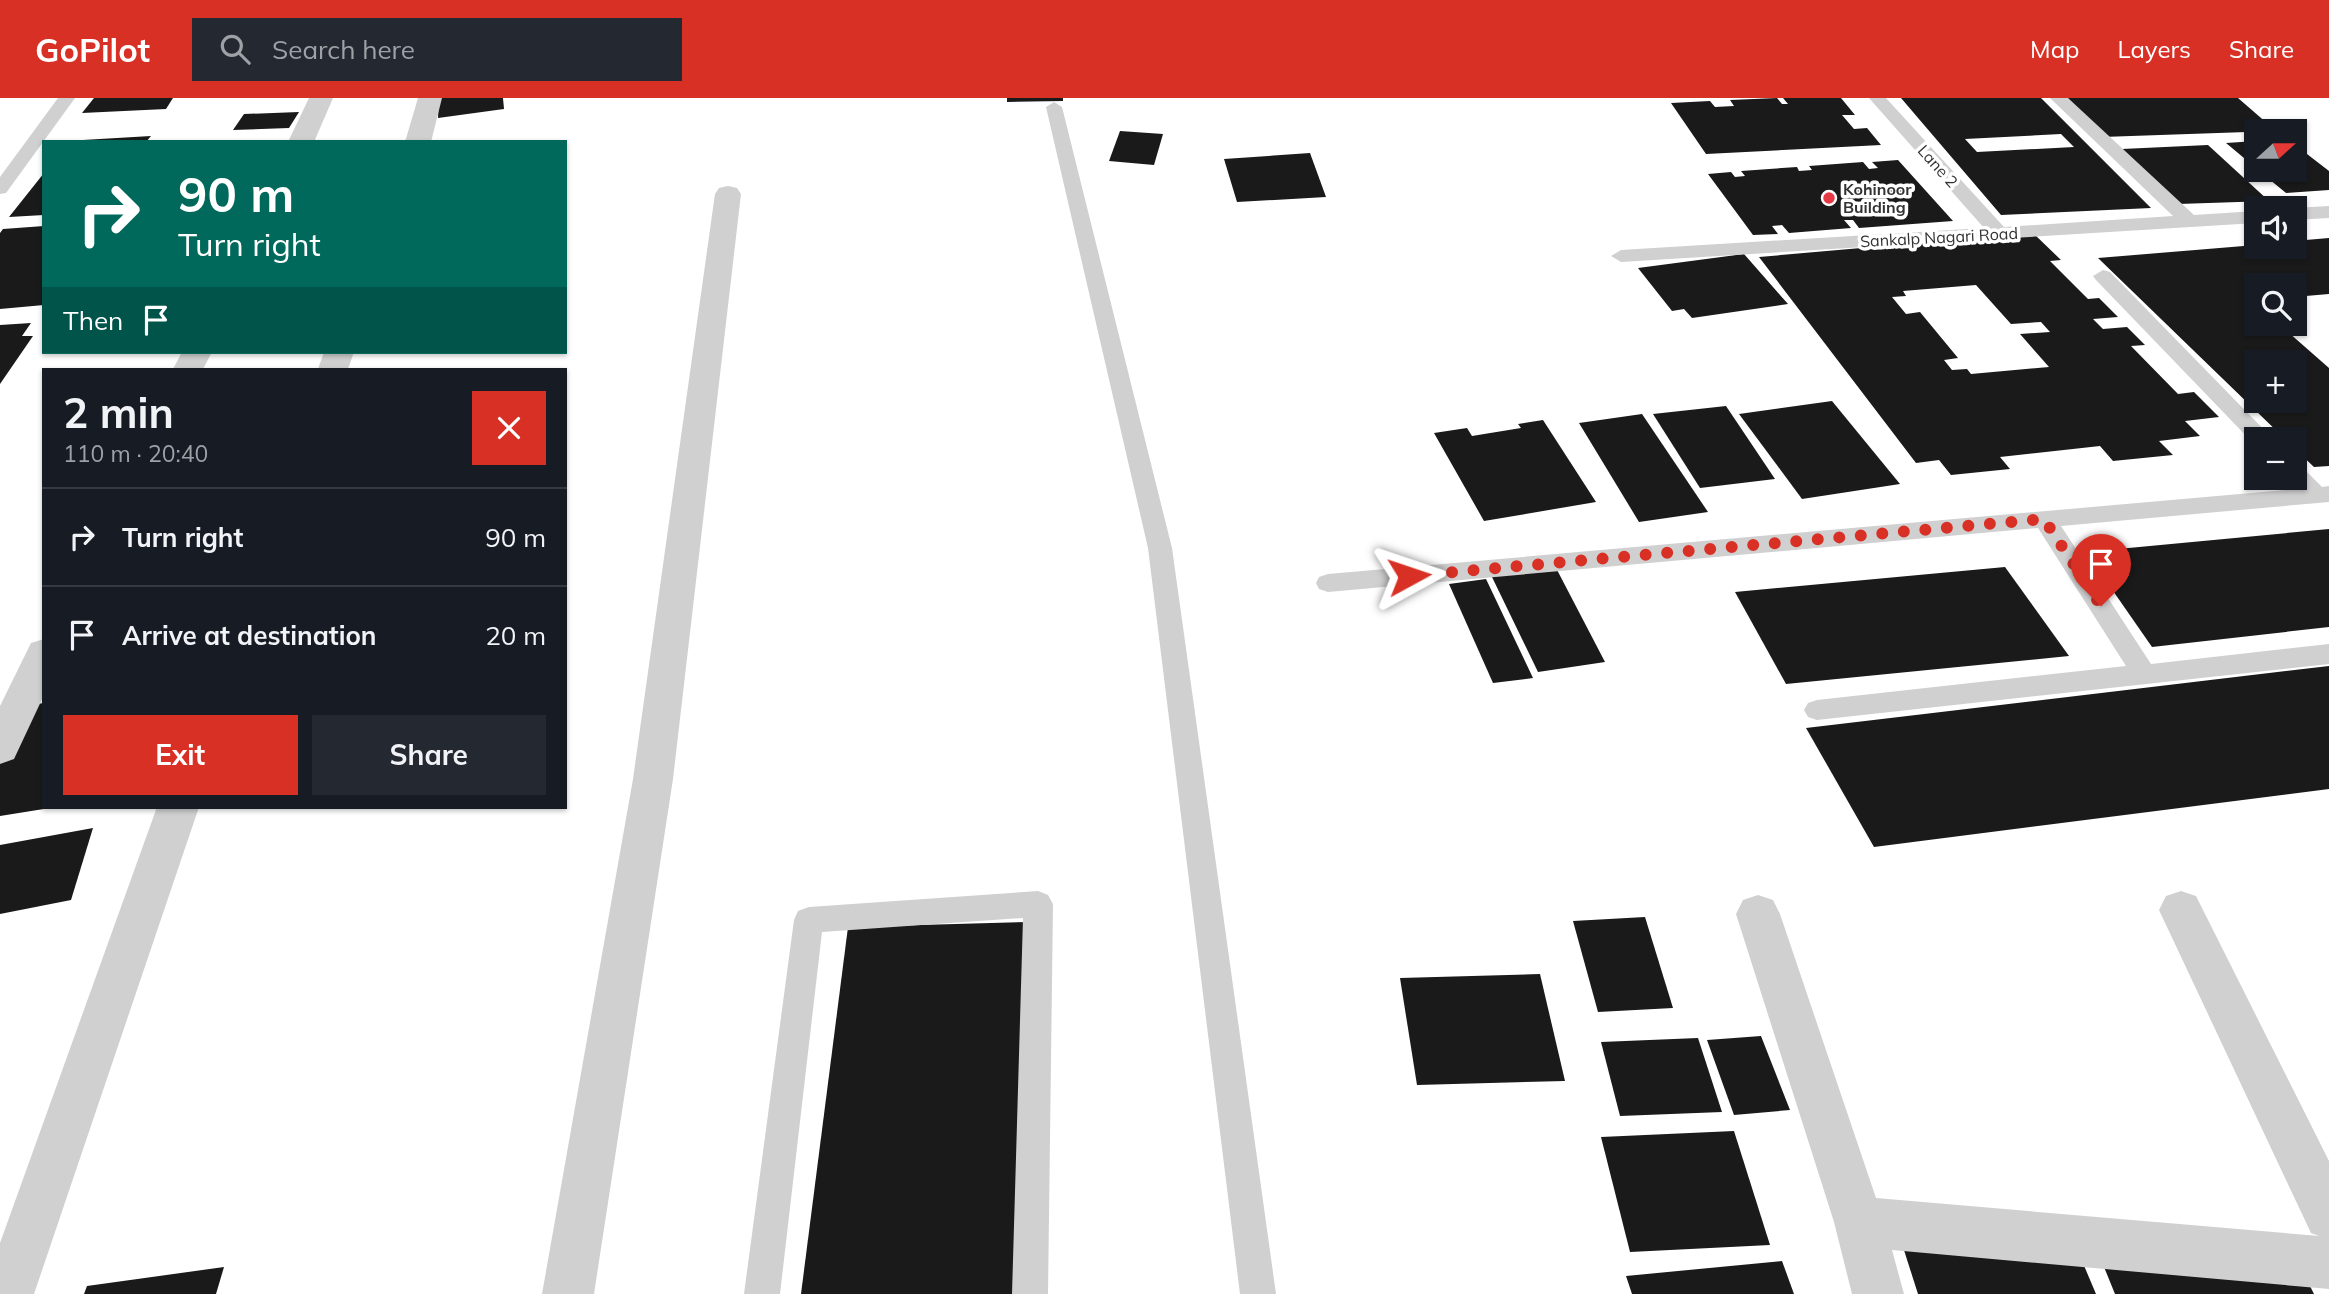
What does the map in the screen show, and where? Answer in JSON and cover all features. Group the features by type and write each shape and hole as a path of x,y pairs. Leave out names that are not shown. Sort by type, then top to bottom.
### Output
{"street":[{"path":"302,140 321,98"},
{"path":"419,140 430,98"},
{"path":"568,1294 653,779 728,194"},
{"path":"0,748 42,657"},
{"path":"8,1294 177,809"},
{"path":"2181,910 2329,1215"},
{"path":"1758,915 1859,1222 1878,1294"},
{"path":"1859,1222 2329,1263"}],"lane":[{"path":"0,189 66,98"},
{"name":"Lane 2","path":"1877,98 2000,234"},
{"path":"2058,98 2189,221"},
{"path":"1054,107 1160,548 1258,1294"},
{"path":"2307,213 2329,212"},
{"name":"Sankalp Nagari Road","path":"1621,256 2244,218"},
{"path":"2103,276 2250,427"},
{"path":"2307,482 2323,494"},
{"path":"1328,583 2323,494"},
{"path":"2044,519 2144,672"},
{"path":"1817,710 2144,672 2329,654"},
{"path":"762,1294 809,920 1038,904 1030,1294"}],"building":[{"path":"94,98 173,98 166,109 82,113"},
{"path":"439,98 503,98 504,109 438,118"},
{"path":"1007,98 1063,98 1063,101 1007,102"},
{"path":"1777,98 1782,104 1788,104 1783,98 1841,98 1855,115 1842,115 1854,129 1867,128 1881,145 1706,154 1671,103 1710,101 1715,107 1734,106 1730,100"},
{"path":"1901,98 2041,98 2151,208 2001,215","holes":["2061,134 2074,147 1977,152 1965,139"]},
{"path":"2064,98 2238,98 2262,119 2244,119 2244,132 2102,137"},
{"path":"299,112 289,128 233,130 244,114"},
{"path":"1120,131 1163,134 1154,165 1109,161"},
{"path":"151,136 148,140 83,140"},
{"path":"2244,142 2244,158 2226,143"},
{"path":"2208,145 2244,178 2244,182 2248,182 2264,196 2244,196 2244,202 2178,204 2122,149"},
{"path":"1310,153 1326,197 1237,202 1224,159"},
{"path":"2307,154 2329,171 2329,190 2286,193 2273,182 2307,182"},
{"name":"Kohinoor Building","path":"1898,160 1953,221 1859,228 1853,220 1844,220 1851,228 1789,233 1782,225 1772,226 1778,234 1753,235 1708,174 1731,172 1735,177 1745,176 1741,171 1797,167 1799,171 1812,170 1809,166 1863,162 1869,169 1878,168 1872,162"},
{"path":"42,176 42,215 9,217"},
{"path":"42,226 42,305 0,309 0,233 3,229"},
{"path":"2033,233 2061,260 2050,261 2088,299 2099,298 2118,317 2093,319 2103,329 2127,327 2145,345 2131,346 2178,394 2194,392 2219,417 2185,421 2200,436 2159,441 2173,455 2113,461 2100,446 2000,457 2010,469 1951,475 1939,460 1916,463 1759,257","holes":["1976,285 2011,324 2041,322 2050,332 2020,334 2049,367 1971,374 1967,369 1952,370 1944,360 1958,358 1920,312 1906,314 1892,297 1906,296 1903,291"]},
{"path":"2329,238 2329,294 2307,296 2307,273 2244,273 2244,336 2293,336 2329,368 2329,466 2314,467 2307,460 2307,427 2273,427 2258,413 2307,413 2307,350 2244,350 2244,399 2098,258 2244,246 2244,259 2307,259 2307,240"},
{"path":"1744,254 1788,304 1692,318 1684,309 1672,311 1638,268"},
{"path":"31,323 22,336 33,336 0,384 0,325"},
{"path":"1832,401 1900,484 1802,499 1739,414"},
{"path":"1726,406 1775,479 1700,488 1653,414"},
{"path":"1642,414 1708,512 1639,522 1579,423"},
{"path":"1543,420 1596,502 1484,521 1434,433 1467,428 1472,436 1521,428 1518,424"},
{"path":"2329,529 2329,627 2152,647 2086,552"},
{"path":"1555,566 1605,662 1538,672 1491,575"},
{"path":"2005,567 2069,656 1786,684 1735,592"},
{"path":"1486,579 1533,678 1493,683 1449,584"},
{"path":"2329,666 2329,789 1874,847 1806,728"},
{"path":"42,703 44,809 0,816 0,759 23,706"},
{"path":"93,828 71,900 0,914 0,845"},
{"path":"1645,917 1673,1008 1598,1012 1573,921"},
{"path":"1029,922 1017,1294 801,1294 848,927"},
{"path":"1540,974 1565,1081 1417,1085 1400,978"},
{"path":"1761,1036 1790,1110 1734,1115 1707,1040"},
{"path":"1698,1038 1722,1112 1620,1116 1601,1042"},
{"path":"1734,1131 1770,1245 1630,1252 1601,1137"},
{"path":"1903,1247 2077,1249 2096,1294 1918,1294"},
{"path":"1782,1261 1794,1294 1632,1294 1626,1276"},
{"path":"224,1267 216,1294 84,1294 87,1286"},
{"path":"2104,1267 2301,1268 2314,1294 2115,1294"}],"place":[{"name":"Kohinoor Building","path":"1829,198"}],"route":[{"path":"1409,576 2044,519 2101,606"}]}
